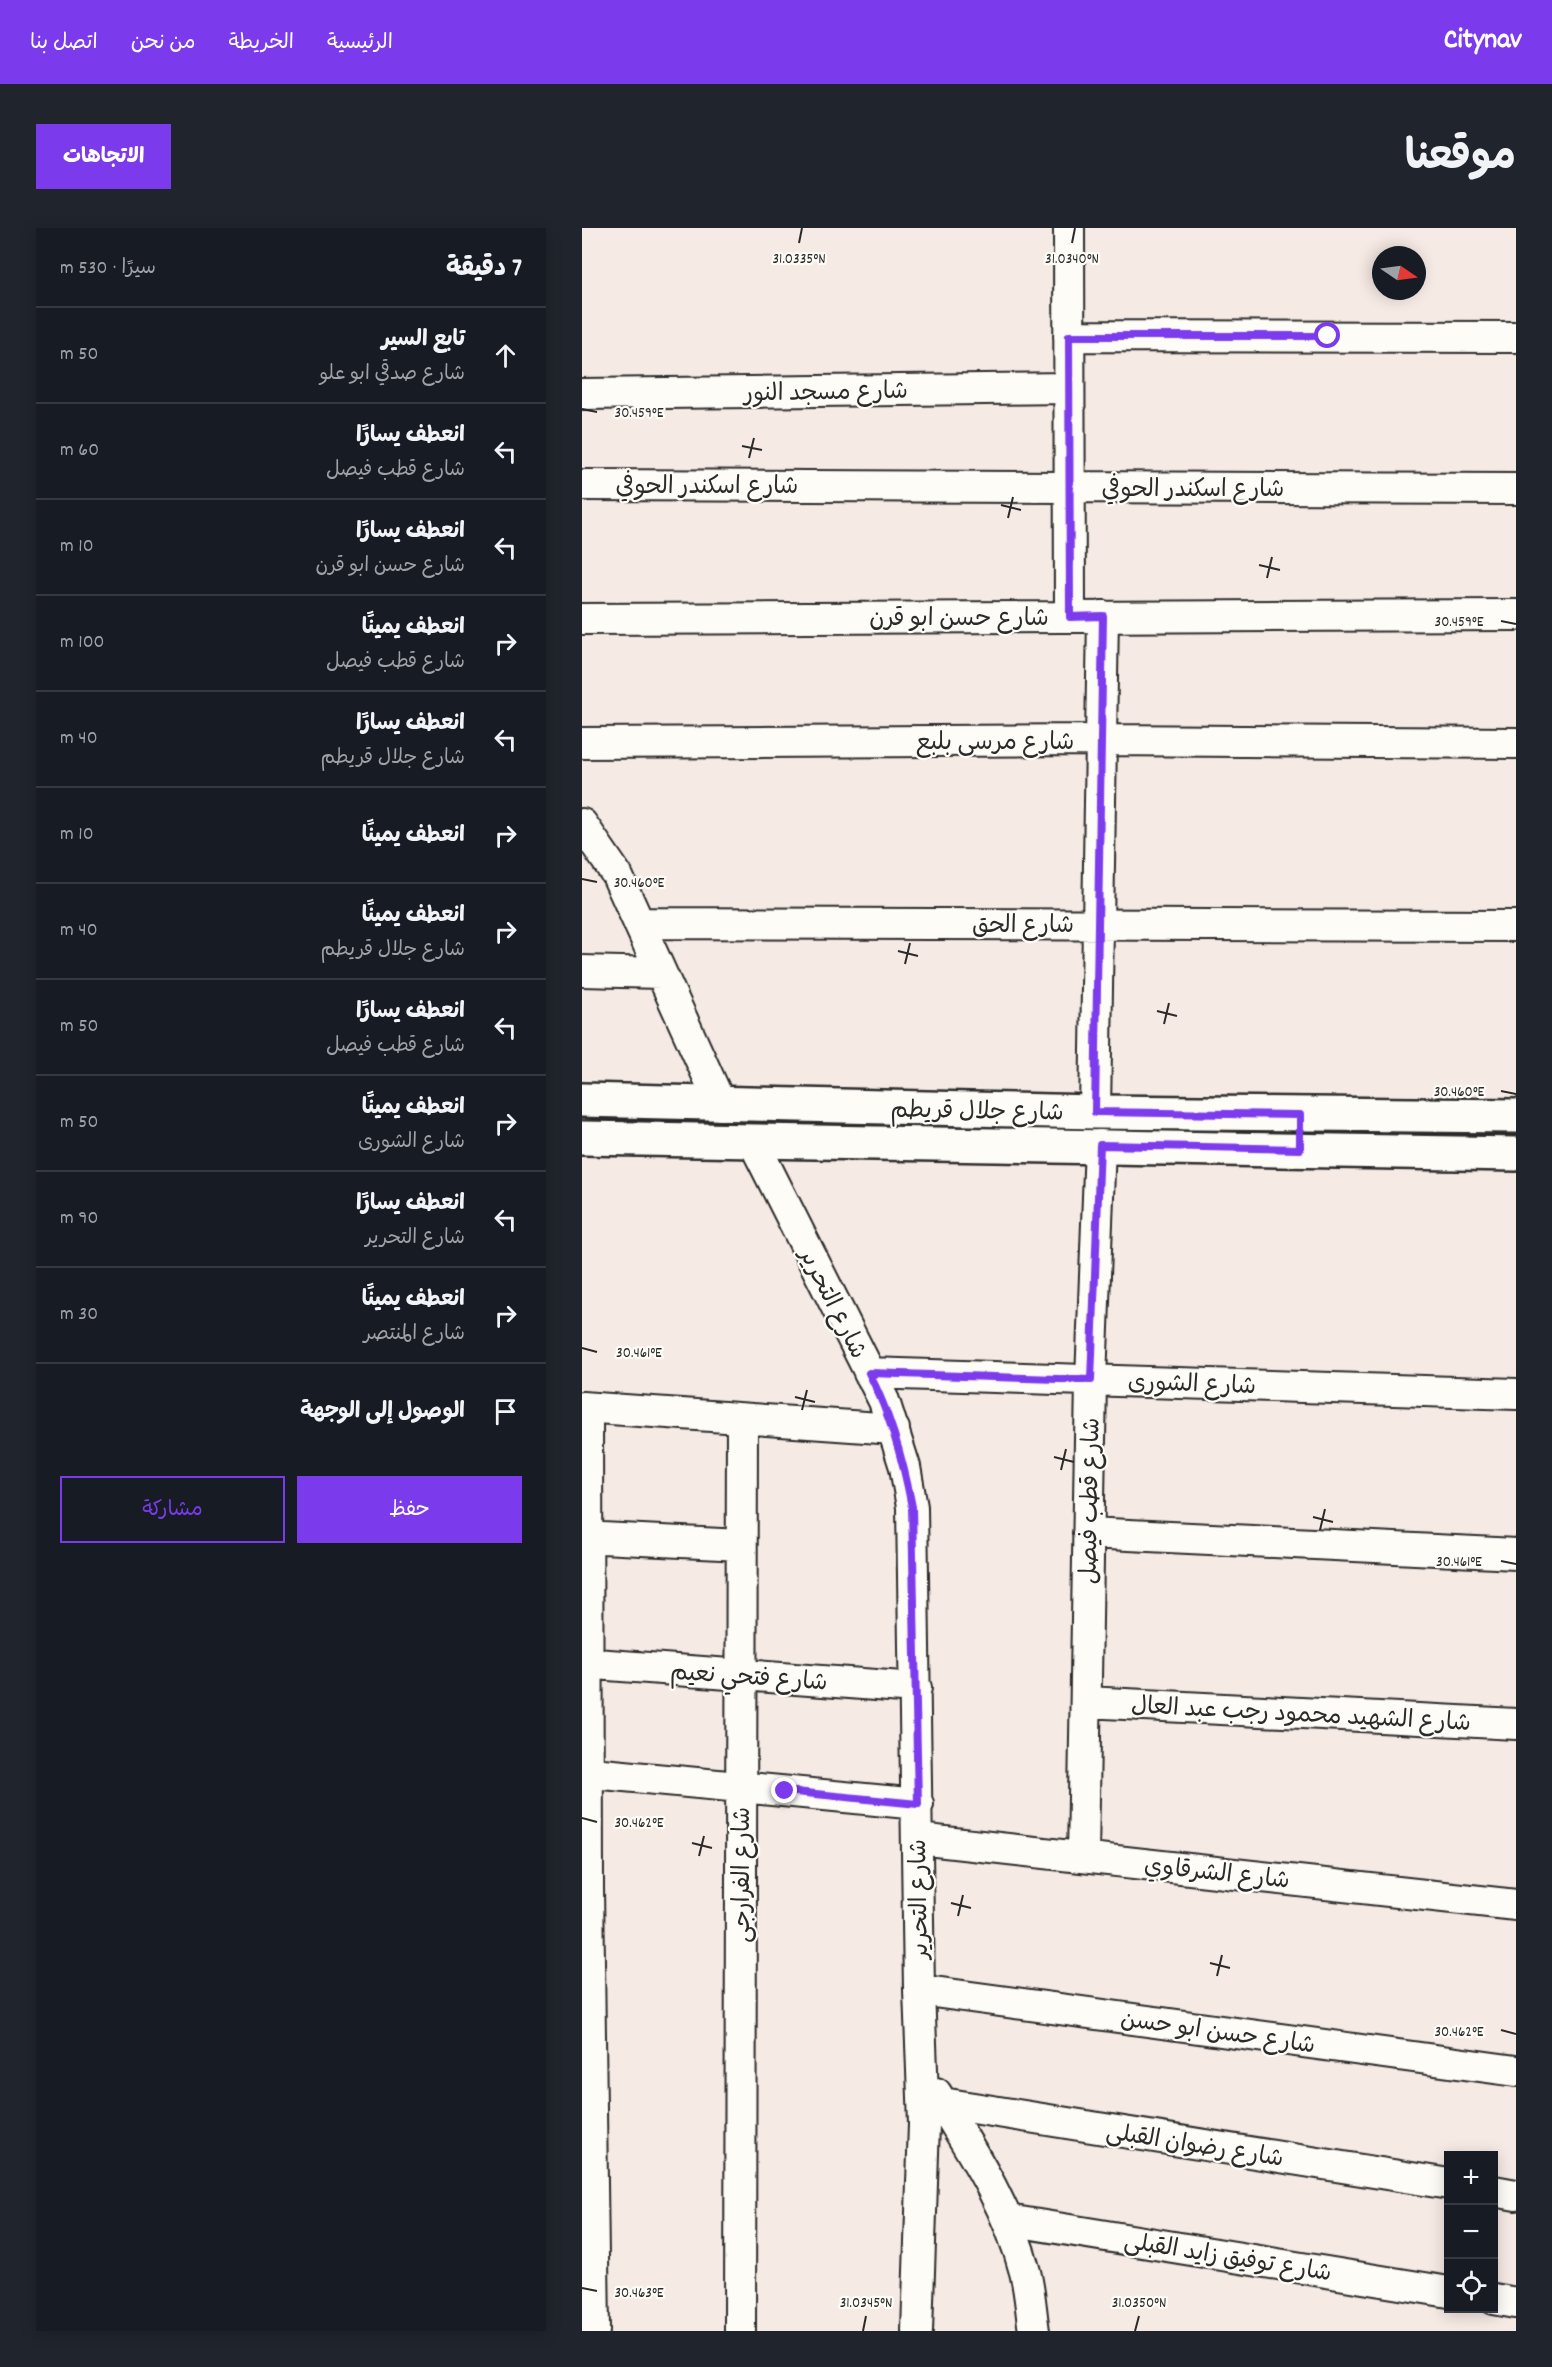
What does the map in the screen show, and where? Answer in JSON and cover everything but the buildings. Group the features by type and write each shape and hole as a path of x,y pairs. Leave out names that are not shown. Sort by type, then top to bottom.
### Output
{"main road":[{"name":"شارع جلال قريطم","path":"582,1100 1095,1112 1516,1116"},
{"path":"1300,1115 1300,1149"},
{"name":"شارع جلال قريطم","path":"582,1138 1100,1145 1516,1154"}],"street":[{"path":"1069,228 1070,617"},
{"path":"1069,336 1516,337"},
{"name":"شارع مسجد النور","path":"582,394 1069,388"},
{"name":"شارع اسكندر الحوفي","path":"582,485 1516,489"},
{"name":"شارع حسن ابو قرن","path":"582,619 1516,615"},
{"path":"1095,1112 1103,616"},
{"name":"شارع مرسى بلبع","path":"582,744 1101,740 1516,743"},
{"path":"582,824 617,875 721,1105"},
{"name":"شارع الحق","path":"639,923 1516,926"},
{"path":"582,970 662,974"},
{"name":"شارع التحرير","path":"753,1141 884,1401 905,1467 912,1507 919,1990 924,2124 917,2331"},
{"name":"شارع قطب فيصل","path":"1083,1857 1091,1380 1100,1145"},
{"name":"شارع الشورى","path":"869,1373 1516,1394"},
{"path":"594,2331 585,1888 584,1408 894,1429"},
{"name":"شارع الفرارجى","path":"740,2331 741,1419"},
{"path":"1088,1533 1516,1554"},
{"path":"585,1537 741,1545"},
{"name":"شارع فتحي نعيم","path":"585,1663 916,1688"},
{"name":"شارع الشهيد محمود رجب عبد العال","path":"1086,1702 1516,1724"},
{"path":"585,1772 918,1804"},
{"name":"شارع الشرقاوي","path":"918,1839 1516,1905"},
{"name":"شارع حسن ابو حسن","path":"919,1990 1516,2071"},
{"path":"922,2070 990,2182 1008,2220 1026,2273 1034,2331"},
{"name":"شارع رضوان القبلى","path":"942,2103 1444,2183"},
{"path":"1498,2192 1516,2194"},
{"name":"شارع توفيق زايد القبلى","path":"1008,2220 1444,2291"},
{"path":"1498,2300 1516,2303"}],"route":[{"path":"785,1791 918,1804 912,1507 905,1467 894,1429 884,1401 869,1373 1091,1380 1100,1145 1300,1149 1300,1115 1095,1112 1103,616 1070,617 1069,336 1328,336"}]}
